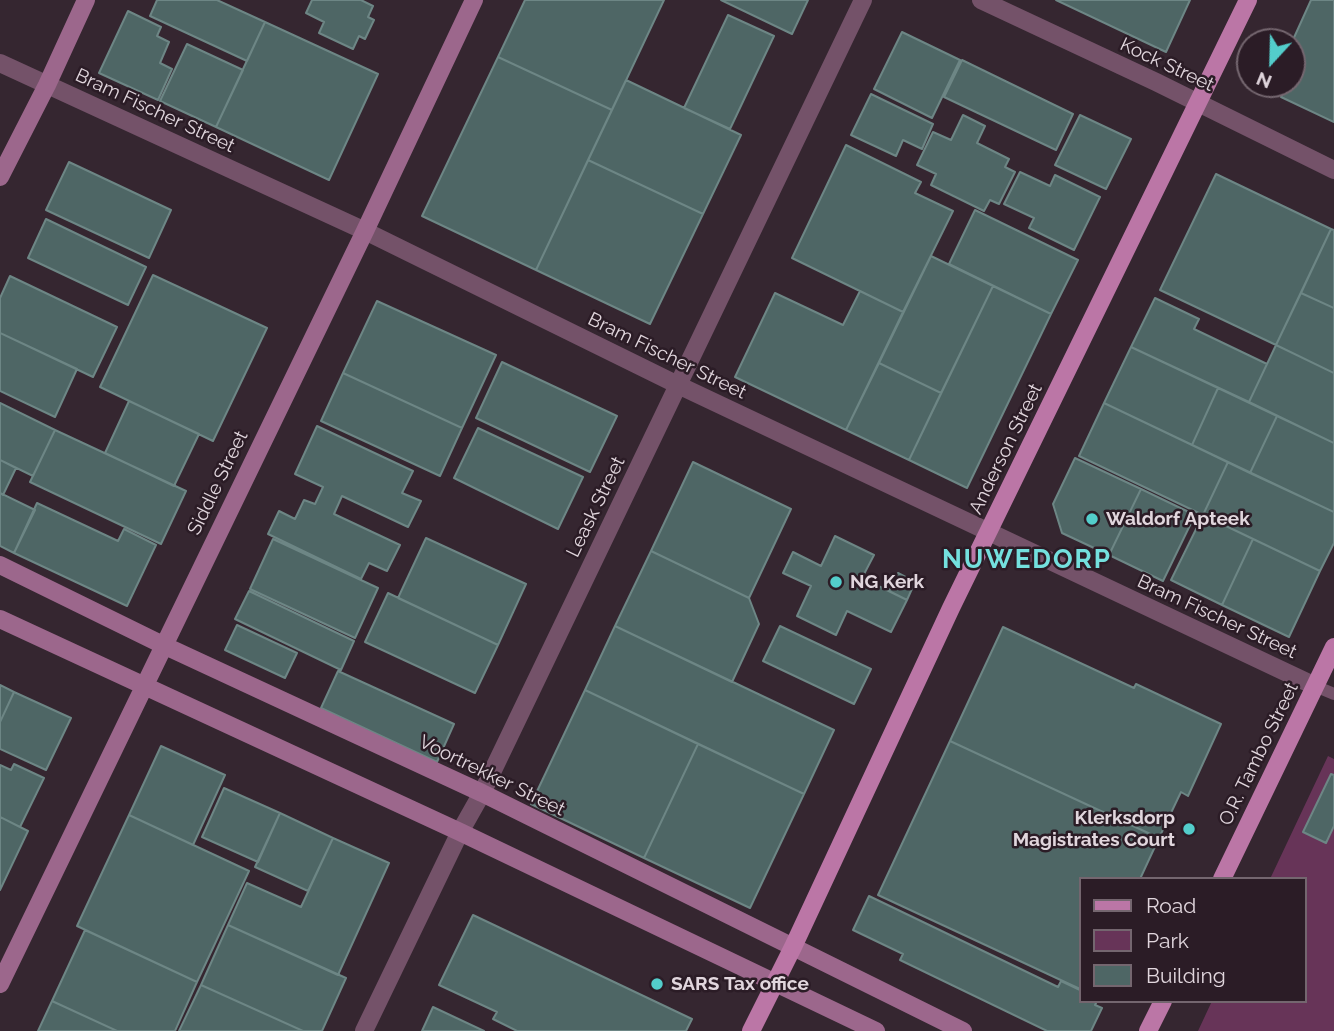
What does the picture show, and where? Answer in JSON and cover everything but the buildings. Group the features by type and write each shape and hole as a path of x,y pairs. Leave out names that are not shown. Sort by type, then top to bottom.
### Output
{"main road":[{"name":"Anderson Street","path":"751,1031 988,532 1248,0"},
{"name":"O.R. Tambo Street","path":"1223,877 1334,647"},
{"path":"1148,1031 1162,1003"}],"street":[{"path":"0,177 86,0"},
{"name":"Siddle Street","path":"0,984 474,0"},
{"name":"Leask Street","path":"364,1031 460,832 482,793 863,0"},
{"name":"Kock Street","path":"981,0 1334,170"},
{"name":"Bram Fischer Street","path":"0,63 365,231 678,385 1315,686"},
{"name":"Voortrekker Street","path":"0,565 163,645 482,793 963,1031"},
{"path":"0,619 460,832 876,1031"}],"lane":[{"path":"1315,686 1334,694"}],"green space":[{"path":"1328,756 1334,759 1334,1031 1198,1031 1211,1003 1306,1003 1306,877 1271,877"}],"place":[{"name":"Waldorf Apteek","path":"1092,519"},
{"name":"NG Kerk","path":"836,582"},
{"name":"Klerksdorp Magistrates Court","path":"1189,829"},
{"name":"SARS Tax office","path":"657,984"}],"district":[{"name":"NUWEDORP","path":"1027,560"}]}
